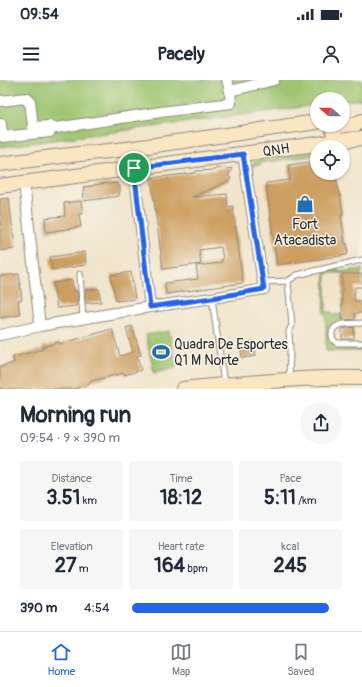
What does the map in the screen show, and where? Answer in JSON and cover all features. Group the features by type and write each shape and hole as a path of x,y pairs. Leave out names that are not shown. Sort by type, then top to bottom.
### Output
{"street":[{"path":"0,124 3,137 50,132 50,129 231,103 227,80"},
{"path":"230,91 274,80"},
{"path":"0,101 27,98 28,102 30,101 33,127 49,126 50,129"},
{"path":"350,118 362,116"},
{"path":"337,140 334,136 335,129 340,126 362,121"},
{"name":"QNH","path":"0,164 127,149 310,123"},
{"path":"278,149 295,140 312,138 317,132"},
{"name":"QNH","path":"349,140 362,138"},
{"name":"QNH","path":"0,186 310,145"},
{"path":"93,174 90,174 86,170 85,165 88,160 109,156 127,149"},
{"path":"0,334 150,307 264,289 243,154"},
{"path":"40,326 24,183 46,173 65,171 69,167 69,162 66,157 61,156"},
{"path":"134,168 150,307"},
{"path":"183,389 289,380 346,383 362,378"}],"lane":[{"path":"263,282 288,280 297,275 362,260"},
{"path":"80,274 83,319"},
{"path":"288,280 292,325 289,331 289,380"},
{"path":"212,298 224,385"},
{"path":"361,343 337,343 333,339 332,332 334,327 342,324 362,323"}],"green space":[{"path":"0,80 362,80 362,99 350,100 350,92 310,92 310,106 0,147"},
{"path":"310,152 310,156 260,163 260,165 252,166 259,158"},
{"path":"337,266 338,272 362,269 362,273 326,273 326,312 332,312 332,315 342,315 342,319 331,326 330,339 335,346 362,346 362,351 326,351 326,315 324,314 325,274 327,269"},
{"name":"Quadra De Esportes Q1 M Norte","path":"169,331 176,368 154,373 146,335"}],"building":[{"name":"Fort Atacadista","path":"310,162 310,180 337,180 343,215 341,215 345,244 347,243 347,255 277,265 266,183 290,180 288,165"},
{"path":"217,167 218,169 225,167 226,169 232,168 228,175 231,178 229,181 192,197 227,194 228,207 233,206 243,283 166,294 165,283 198,279 196,266 221,263 221,260 223,260 221,247 199,250 201,264 163,269 151,178 195,173 196,171 215,170"},
{"path":"107,183 118,183 118,186 120,186 119,196 84,201 83,187"},
{"path":"9,198 15,249 0,251 0,199"},
{"path":"81,201 83,214 79,214 81,227 46,232 45,218 65,216 64,203"},
{"path":"85,252 86,265 52,270 50,257"},
{"path":"131,272 135,299 116,301 111,275"},
{"path":"19,274 22,300 18,300 20,315 0,318 0,276"},
{"path":"342,274 362,274 362,287 355,287 354,301 362,301 362,313 355,313 355,319 342,320"},
{"path":"72,280 74,291 77,291 78,304 76,304 76,306 57,308 53,283"},
{"path":"99,289 101,302 86,303 85,290"},
{"path":"132,326 141,355 137,356 141,370 125,375 124,373 99,379 89,382 90,384 73,389 0,389 0,367 14,363 13,357 43,349 42,347 59,342 60,344 112,329 120,356 133,352 126,328"},
{"path":"354,327 354,339 342,339 342,329"},
{"path":"254,341 256,356 242,358 240,343"}],"place":[{"name":"Fort Atacadista","path":"305,204"},
{"name":"Quadra De Esportes Q1 M Norte","path":"161,352"}],"route":[{"path":"243,154 264,289 150,307 134,168 243,154"}]}
